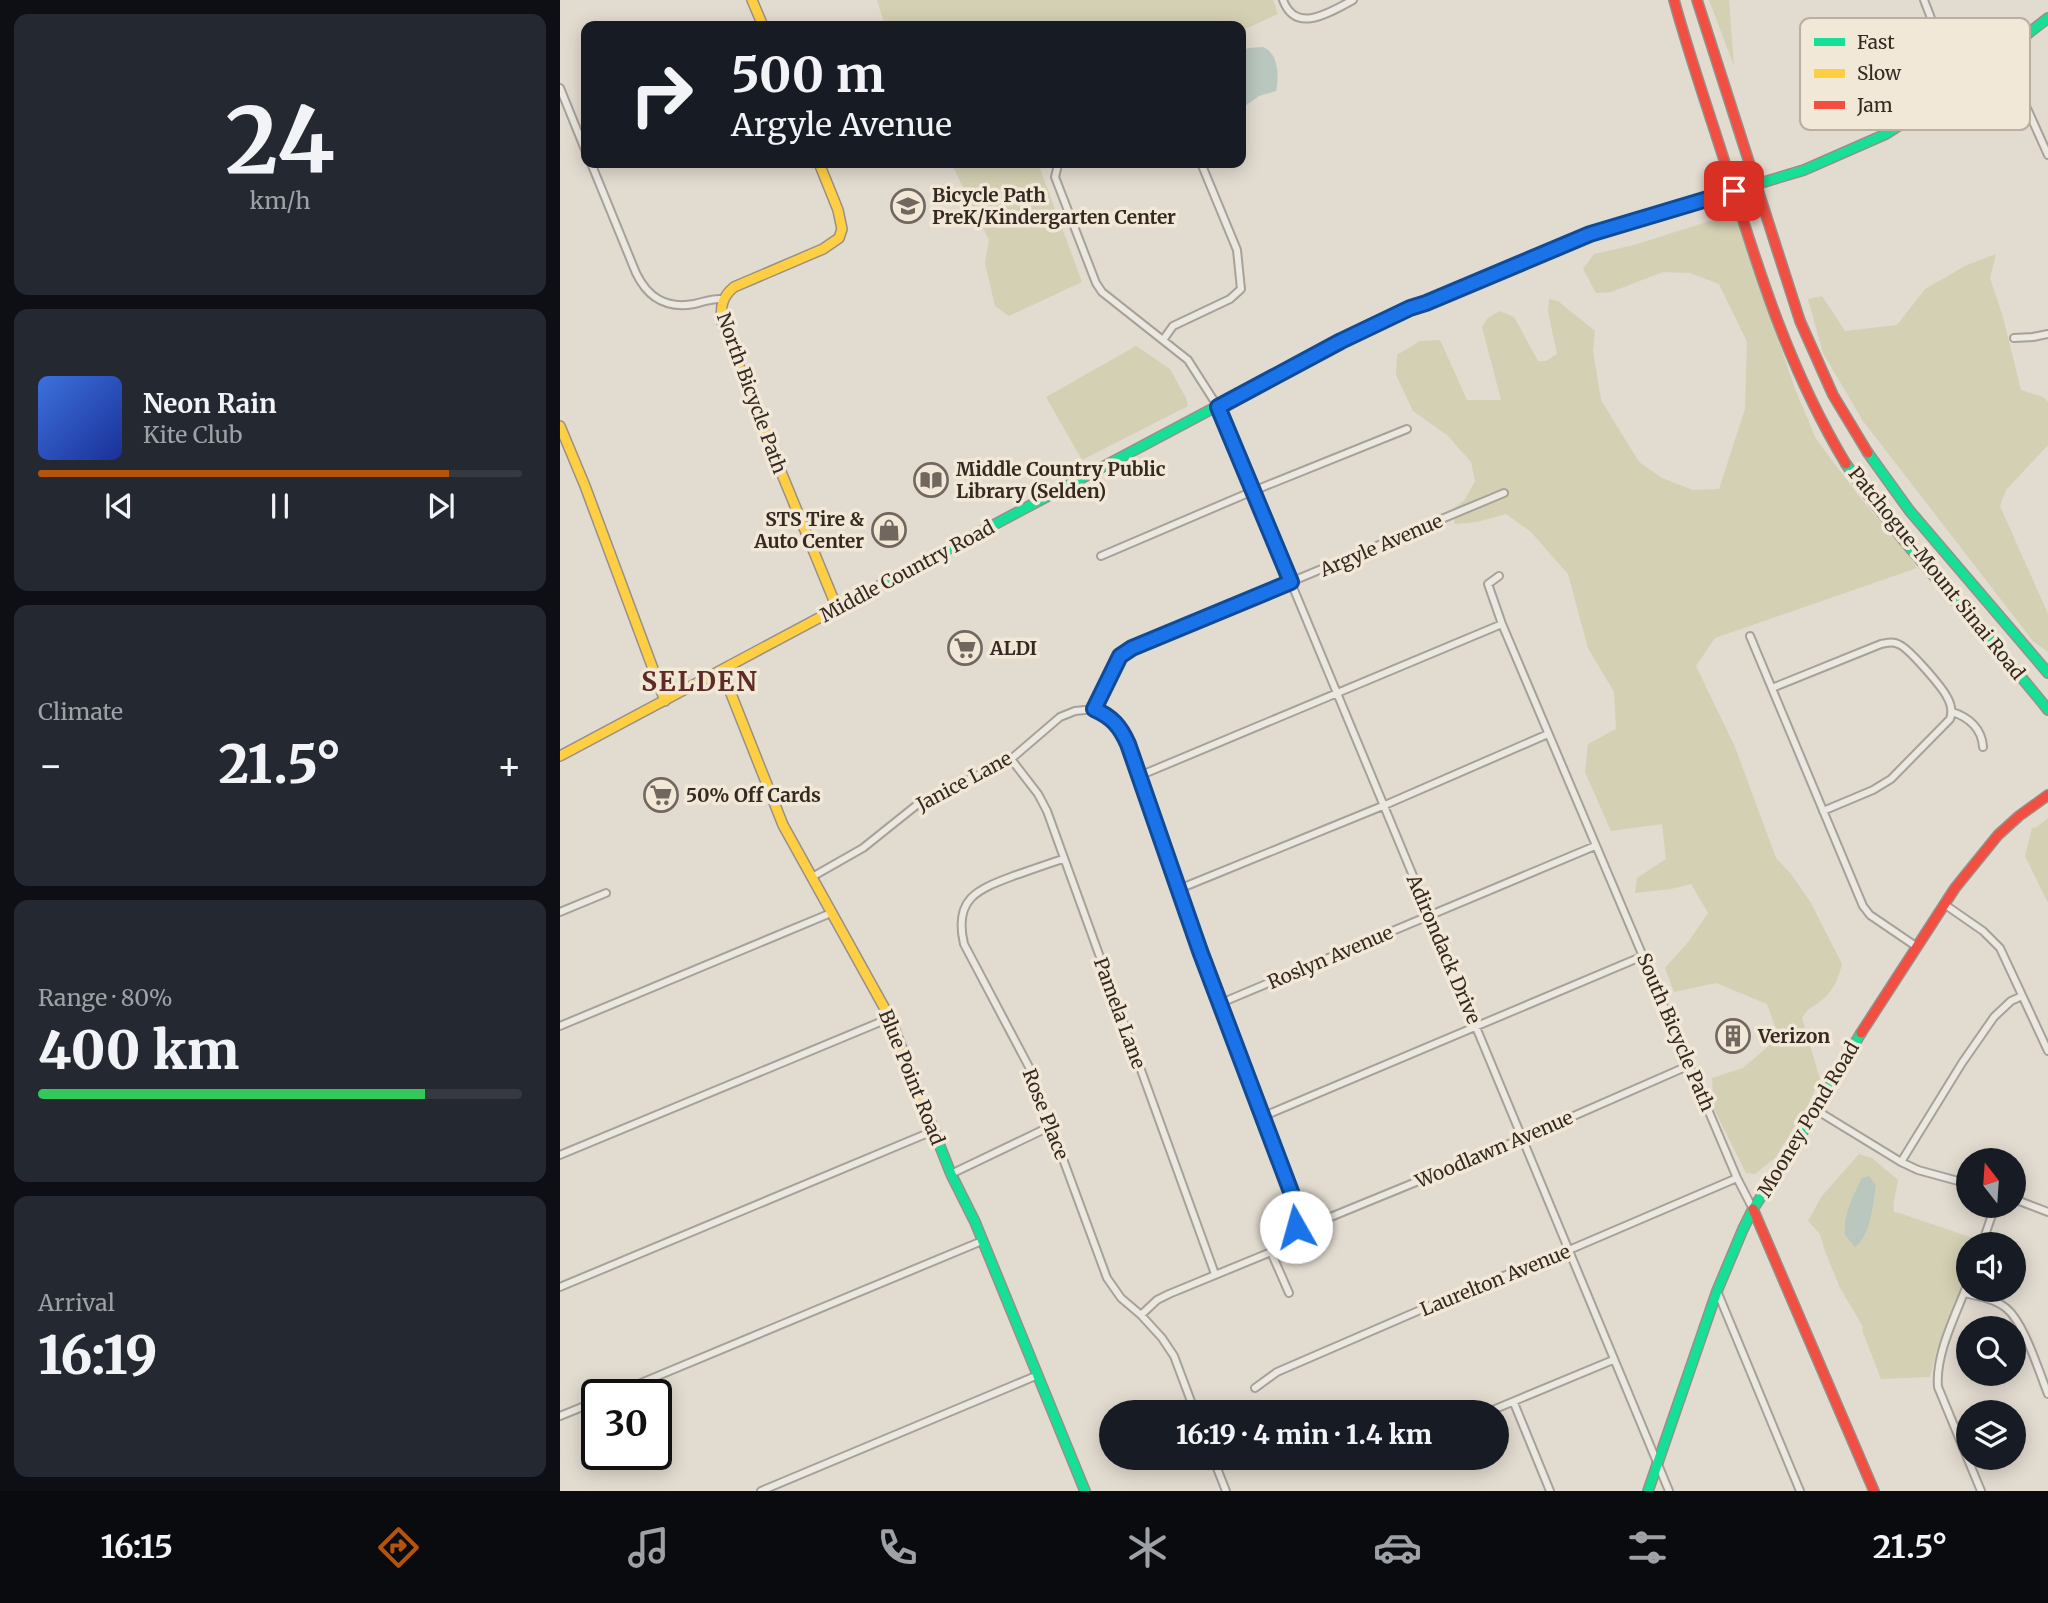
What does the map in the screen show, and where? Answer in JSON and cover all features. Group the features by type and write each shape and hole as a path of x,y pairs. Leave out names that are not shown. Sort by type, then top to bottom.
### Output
{"main road":[{"path":"752,0 761,21"},
{"name":"Patchogue-Mount Sinai Road","path":"1674,0 1773,313 1804,389 1836,448 1875,504 2048,710"},
{"name":"Patchogue-Mount Sinai Road","path":"1697,0 1787,281 1810,347 1833,395 1861,443 1909,510 2048,673"},
{"name":"Middle Country Road","path":"2030,33 2048,18"},
{"name":"Middle Country Road","path":"560,756 1341,341 1410,308 1590,234 1804,170 1892,130"},
{"name":"North Bicycle Path","path":"821,168 836,205 842,225 841,234 835,242 823,249 734,287 725,293 719,308 761,423 836,608"},
{"path":"560,426 665,701"},
{"name":"Blue Point Road","path":"722,671 783,825 890,1018 933,1131 975,1222 1085,1491"},
{"name":"Mooney Pond Road","path":"1648,1491 1717,1292 1753,1209 1850,1051 1966,873 1998,835 2048,795"},
{"name":"South Bicycle Path","path":"1753,1209 1874,1491"}],"street":[{"path":"1283,0 1290,14 1306,19 1318,17 1353,0"},
{"path":"1924,0 1931,18"},
{"path":"560,88 581,140"},
{"path":"2030,115 2048,155"},
{"path":"593,168 636,273 651,296 660,302 684,306 713,298 722,299"},
{"name":"Adirondack Drive","path":"1057,168 1055,177 1096,283 1102,292 1188,360 1218,407 1669,1491"},
{"path":"1163,340 1173,326 1230,299 1241,289 1237,250 1203,168"},
{"path":"2014,338 2048,334"},
{"path":"1101,556 1407,429"},
{"name":"Argyle Avenue","path":"1094,709 1120,656 1132,648 1504,493"},
{"name":"South Bicycle Path","path":"1499,576 1488,584 1502,624 1737,1178 1753,1209"},
{"path":"1139,776 1502,624"},
{"path":"1750,636 1863,906 1870,915 1917,947"},
{"path":"1772,688 1881,644 1896,643 1916,660 1946,695 1952,712 1950,719 1891,779 1873,790 1823,811"},
{"path":"1094,709 1109,716 1121,728 1264,1116 1296,1211 1296,1227 1287,1241 1271,1251 1157,1300 1142,1315"},
{"name":"Janice Lane","path":"812,877 863,848 918,804 1011,759 1060,718 1075,710 1094,709"},
{"path":"1952,712 1972,722 1982,737 1983,747"},
{"path":"1179,889 1385,805 1548,734"},
{"name":"Pamela Lane","path":"1011,759 1038,794 1047,811 1215,1274"},
{"name":"Roslyn Avenue","path":"1221,1003 1595,846"},
{"name":"Rose Place","path":"1063,859 983,887 970,899 961,922 964,944 1030,1067 1107,1278 1121,1298 1142,1315 1162,1338 1174,1356 1190,1400"},
{"path":"560,912 606,893"},
{"path":"1944,904 1983,931 2000,948 2048,1051"},
{"path":"560,1026 831,913"},
{"path":"1264,1116 1643,956"},
{"path":"1901,1162 1962,1063 1994,1017 2011,1001 2022,996"},
{"path":"560,1155 890,1018"},
{"name":"Woodlawn Avenue","path":"1296,1227 1311,1225 1521,1139 1690,1065"},
{"path":"1816,1110 1901,1162 1918,1170 1956,1180"},
{"path":"951,1174 1051,1126"},
{"path":"560,1287 933,1131"},
{"name":"Laurelton Avenue","path":"1255,1388 1277,1371 1737,1178"},
{"path":"2026,1204 2048,1212"},
{"path":"650,1379 982,1241"},
{"path":"1271,1251 1289,1293"},
{"path":"1717,1292 1800,1491"},
{"path":"1961,1302 1940,1356 1938,1387 1982,1491"},
{"path":"1994,1302 2007,1308 2017,1320 2048,1394"},
{"path":"1509,1405 1613,1360"},
{"path":"761,1491 1038,1375"},
{"path":"1514,1403 1550,1491"},
{"path":"560,1416 581,1407"},
{"path":"1218,1470 1226,1491"}],"shaded area":[{"path":"877,0 1273,0 1278,14 1246,29 1246,21 883,21"},
{"path":"1709,0 1729,0 1734,66"},
{"path":"1263,47 1272,54 1277,79 1276,91 1259,96 1246,105 1246,49"},
{"path":"953,168 1040,168 1082,282 1009,316 995,306 985,263 989,240"},
{"path":"1735,213 1795,389 1816,439 1917,568 1715,638 1696,666 1735,747 1776,858 1811,903 1842,964 1830,992 1802,1018 1820,1079 1807,1107 1775,1158 1755,1174 1746,1173 1714,1109 1712,1078 1743,1068 1779,1037 1767,1004 1716,983 1674,992 1665,968 1689,941 1708,913 1691,884 1635,893 1637,878 1666,859 1662,824 1611,831 1585,772 1588,744 1616,729 1614,692 1588,648 1568,574 1531,532 1506,514 1477,522 1455,524 1452,509 1464,501 1475,481 1471,462 1447,435 1413,411 1396,375 1397,355 1420,341 1440,340 1467,400 1501,400 1482,327 1487,319 1499,311 1514,317 1538,361 1546,361 1557,354 1548,312 1549,299 1558,301 1595,331 1593,351 1601,400 1639,462 1662,478 1693,490 1719,489 1745,409 1747,342 1719,284 1690,273 1663,272 1611,292 1596,293 1583,269 1594,254 1634,245"},
{"path":"1996,254 1990,278 2021,390 2043,397 2048,402 2048,445 2006,490 2000,506 2048,614 2048,652 2033,641 1863,421 1823,353 1808,299 1822,296 1845,331 1897,325 1925,289 1965,266"},
{"path":"1136,346 1170,369 1188,406 1082,460 1046,397"},
{"path":"2048,818 2048,903 2025,856 2032,828"},
{"path":"1859,1154 1872,1158 1898,1180 1894,1213 1956,1232 1956,1300 1930,1377 1881,1379 1863,1327 1840,1288 1820,1234 1808,1221 1821,1197"},
{"path":"1869,1176 1876,1185 1872,1210 1865,1235 1855,1247 1845,1235 1846,1220 1849,1205 1862,1178"}],"traffic: fast":[{"path":"2030,32 2048,18"},
{"path":"1613,227 1804,170 1892,130"},
{"path":"875,588 1287,369"},
{"path":"1868,453 1909,510 2048,673"},
{"path":"1846,464 1894,528 2048,710"},
{"path":"1648,1491 1717,1291 1743,1229 1861,1033"},
{"path":"930,1121 951,1174 975,1222 1085,1491"}],"traffic: slow":[{"path":"752,0 761,21"},
{"path":"821,168 838,210 842,229 839,238 823,249 734,287 724,299 721,317 756,411 837,608"},
{"path":"1287,369 1410,308 1613,227"},
{"path":"560,426 665,701"},
{"path":"560,756 875,588"},
{"path":"722,671 783,825 890,1018 930,1121"}],"traffic: jam":[{"path":"1674,0 1776,317 1807,391 1846,464"},
{"path":"1697,0 1800,321 1833,395 1868,453"},
{"path":"1861,1033 1955,888 1998,835 2048,795"},
{"path":"1753,1209 1874,1491"}],"place":[{"name":"Bicycle Path PreK/Kindergarten Center","path":"908,206"},
{"name":"Middle Country Public Library (Selden)","path":"931,480"},
{"name":"STS Tire & Auto Center","path":"889,530"},
{"name":"ALDI","path":"965,648"},
{"name":"50% Off Cards","path":"661,795"},
{"name":"Verizon","path":"1733,1036"}],"district":[{"name":"SELDEN","path":"700,682"}],"route":[{"path":"1296,1227 1293,1197 1200,951 1128,744 1121,728 1109,716 1094,709 1120,656 1132,648 1291,582 1218,407 1341,341 1410,308 1590,234 1734,191"}]}
